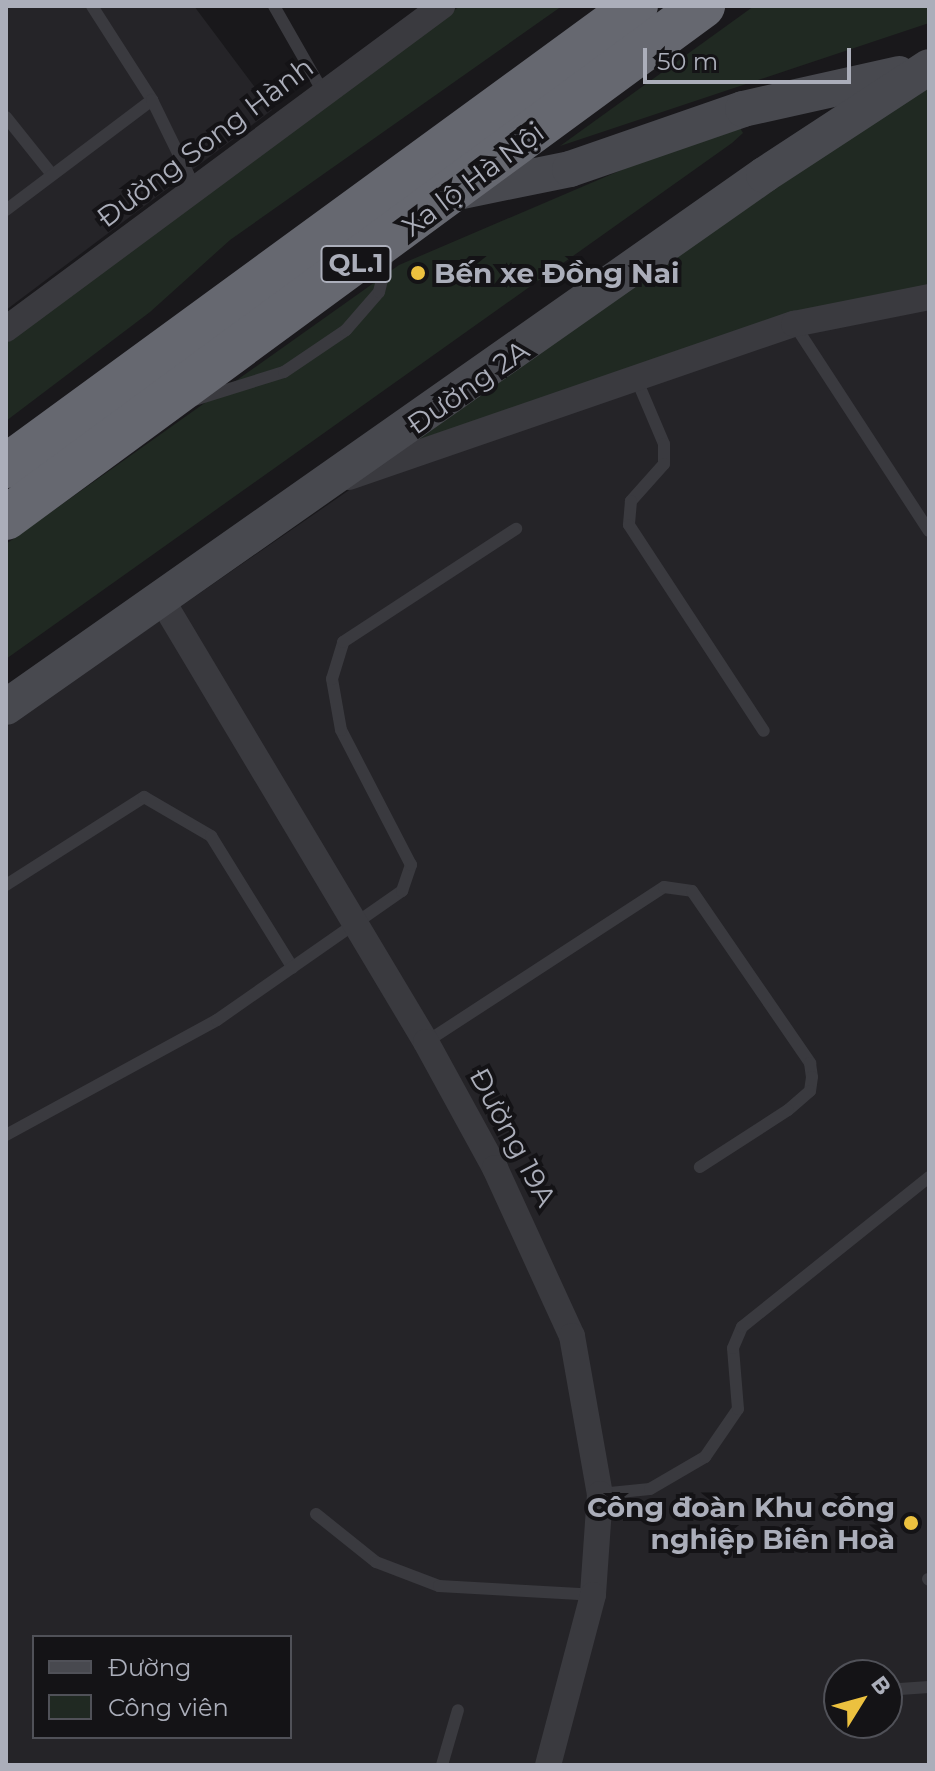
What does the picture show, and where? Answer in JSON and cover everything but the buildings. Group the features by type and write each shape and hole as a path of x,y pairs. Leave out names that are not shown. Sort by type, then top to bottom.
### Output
{"highway":[{"name":"Xa lộ Hà Nội","path":"6,518 457,192 703,6"},
{"name":"Xa lộ Hà Nội","path":"6,466 633,7"}],"street":[{"name":"Đường Song Hành","path":"6,329 442,6"},
{"path":"457,192 570,169 743,109 922,69"},
{"name":"Đường 2A","path":"6,707 922,69"},
{"path":"331,483 794,324 929,297"},
{"name":"Đường 19A","path":"160,597 426,1042 562,1308 586,1388 600,1494 593,1595 548,1765"}],"lane":[{"path":"92,6 152,100 196,190"},
{"path":"274,6 323,92"},
{"path":"6,210 50,172 152,100"},
{"path":"6,117 50,172"},
{"path":"794,324 929,531"},
{"path":"636,378 664,444 664,464 631,501 629,525 764,731"},
{"path":"6,1135 121,1077 293,968 402,891 411,865 341,730 332,679 343,642 516,529"},
{"path":"6,885 144,797 211,836 293,968"},
{"path":"426,1042 664,887 692,891 810,1063 812,1077 810,1091 788,1110 700,1167"},
{"path":"600,1494 650,1489 705,1457 738,1409 733,1348 742,1327 929,1177"},
{"path":"316,1514 376,1562 439,1586 593,1595"},
{"path":"903,1689 929,1687"},
{"path":"442,1765 458,1710"}],"shaded area":[{"path":"6,6 194,6 272,110 6,310"},
{"path":"929,306 929,1765 6,1765 6,727 368,477 828,319"}],"green space":[{"path":"460,6 562,6 230,240 150,312 6,421 6,343"},
{"path":"754,6 929,6 929,23 560,146"},
{"path":"929,84 929,294 382,459 510,370"},
{"path":"736,121 743,133 732,143 6,659 6,544 399,265"}],"place":[{"name":"Bến xe Đồng Nai","path":"418,273"},
{"name":"Công đoàn Khu công nghiệp Biên Hoà","path":"911,1523"}]}
